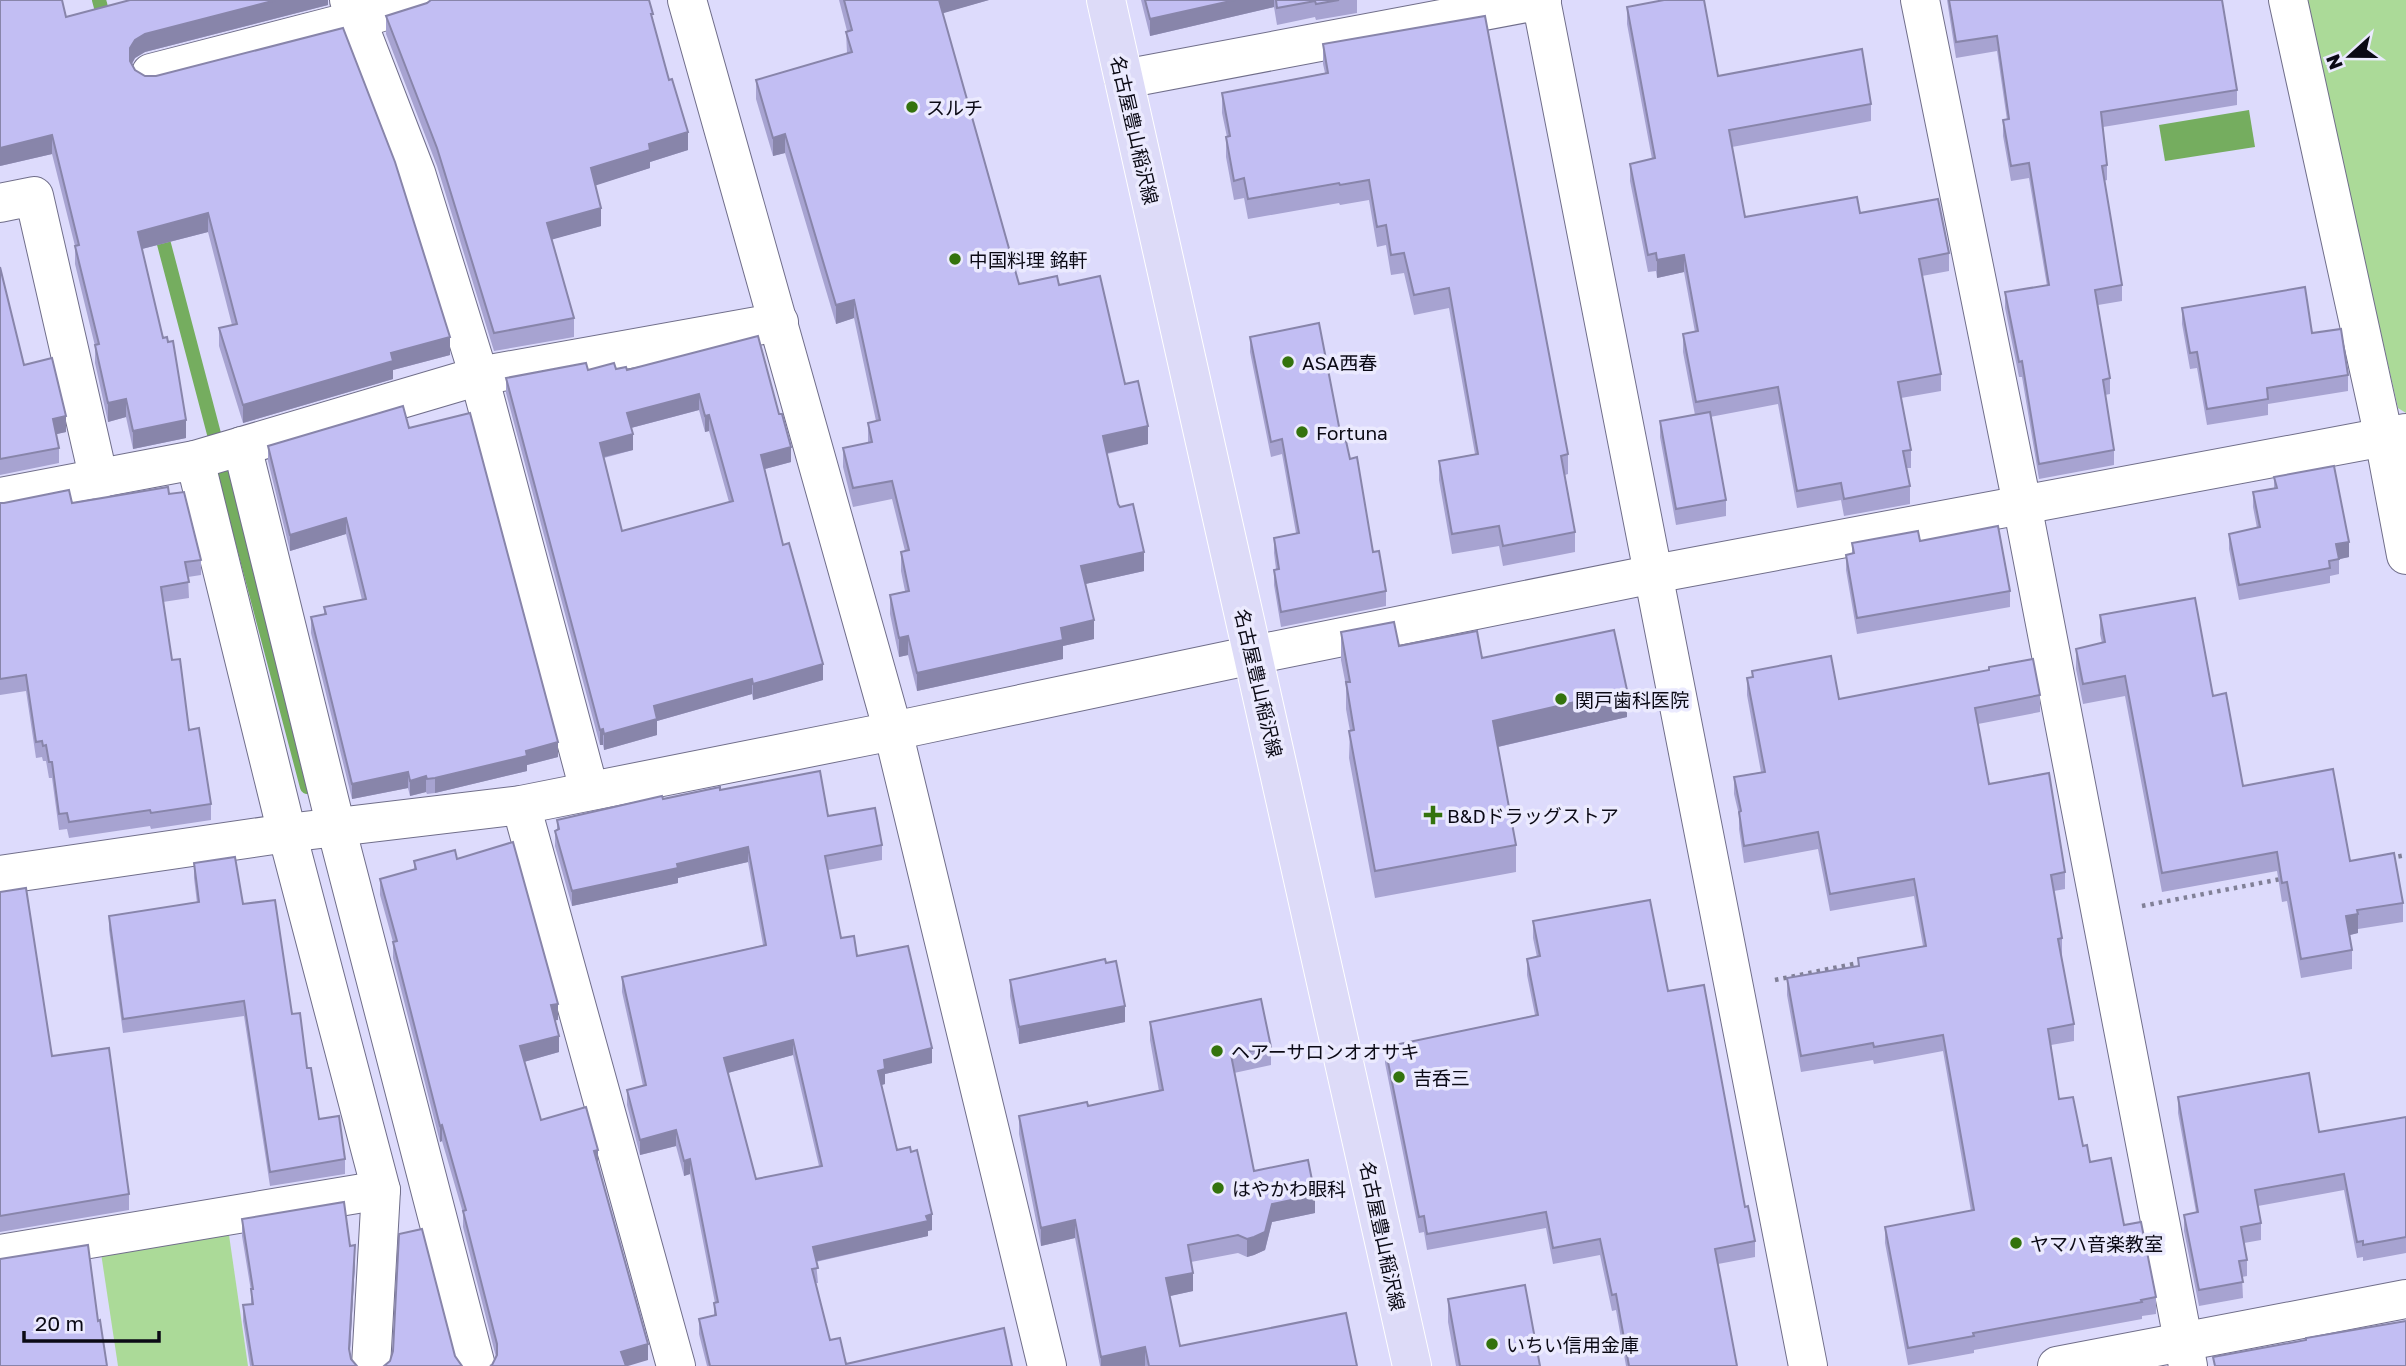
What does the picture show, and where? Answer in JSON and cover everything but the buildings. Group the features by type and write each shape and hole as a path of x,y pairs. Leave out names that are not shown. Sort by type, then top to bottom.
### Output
{"main road":[{"name":"名古屋豊山稲沢線","path":"1106,0 1412,1366"}],"street":[{"path":"151,73 353,10 420,0"},
{"path":"687,0 893,731 1047,1366"},
{"path":"1124,79 1542,0 1808,1366"},
{"path":"1920,0 2022,504 2186,1354"},
{"path":"2288,0 2395,435 2406,555"},
{"path":"353,10 416,173 479,376 589,790"},
{"path":"0,203 34,196 99,480"},
{"path":"0,497 195,460 479,376 779,322"},
{"path":"0,875 287,833 521,805 1654,574 2395,435"},
{"path":"242,446 336,827 476,1366"},
{"path":"195,460 287,833 381,1190 370,1366"},
{"path":"521,805 676,1366"},
{"path":"0,1254 381,1190"},
{"path":"2057,1366 2186,1354 2406,1299"}],"path":[{"path":"2379,860 2406,855"},
{"path":"2099,914 2286,878"},
{"path":"1735,988 1870,961"}],"shaded area":[{"path":"2305,0 2406,0 2406,413 2398,408"},
{"path":"2249,110 2255,147 2165,161 2159,125"},
{"path":"229,1235 248,1366 118,1366 101,1253"}],"waterway":[{"path":"99,0 106,26"},
{"path":"159,225 307,787"}],"place":[{"name":"スルチ","path":"912,107"},
{"name":"中国料理 銘軒","path":"955,259"},
{"name":"ASA西春","path":"1288,362"},
{"name":"Fortuna","path":"1302,432"},
{"name":"関戸歯科医院","path":"1561,699"},
{"name":"B&Dドラッグストア","path":"1433,815"},
{"name":"ヘアーサロンオオサキ","path":"1217,1051"},
{"name":"吉呑三","path":"1399,1077"},
{"name":"はやかわ眼科","path":"1218,1188"},
{"name":"ヤマハ音楽教室","path":"2016,1243"},
{"name":"いちい信用金庫","path":"1492,1344"}]}
